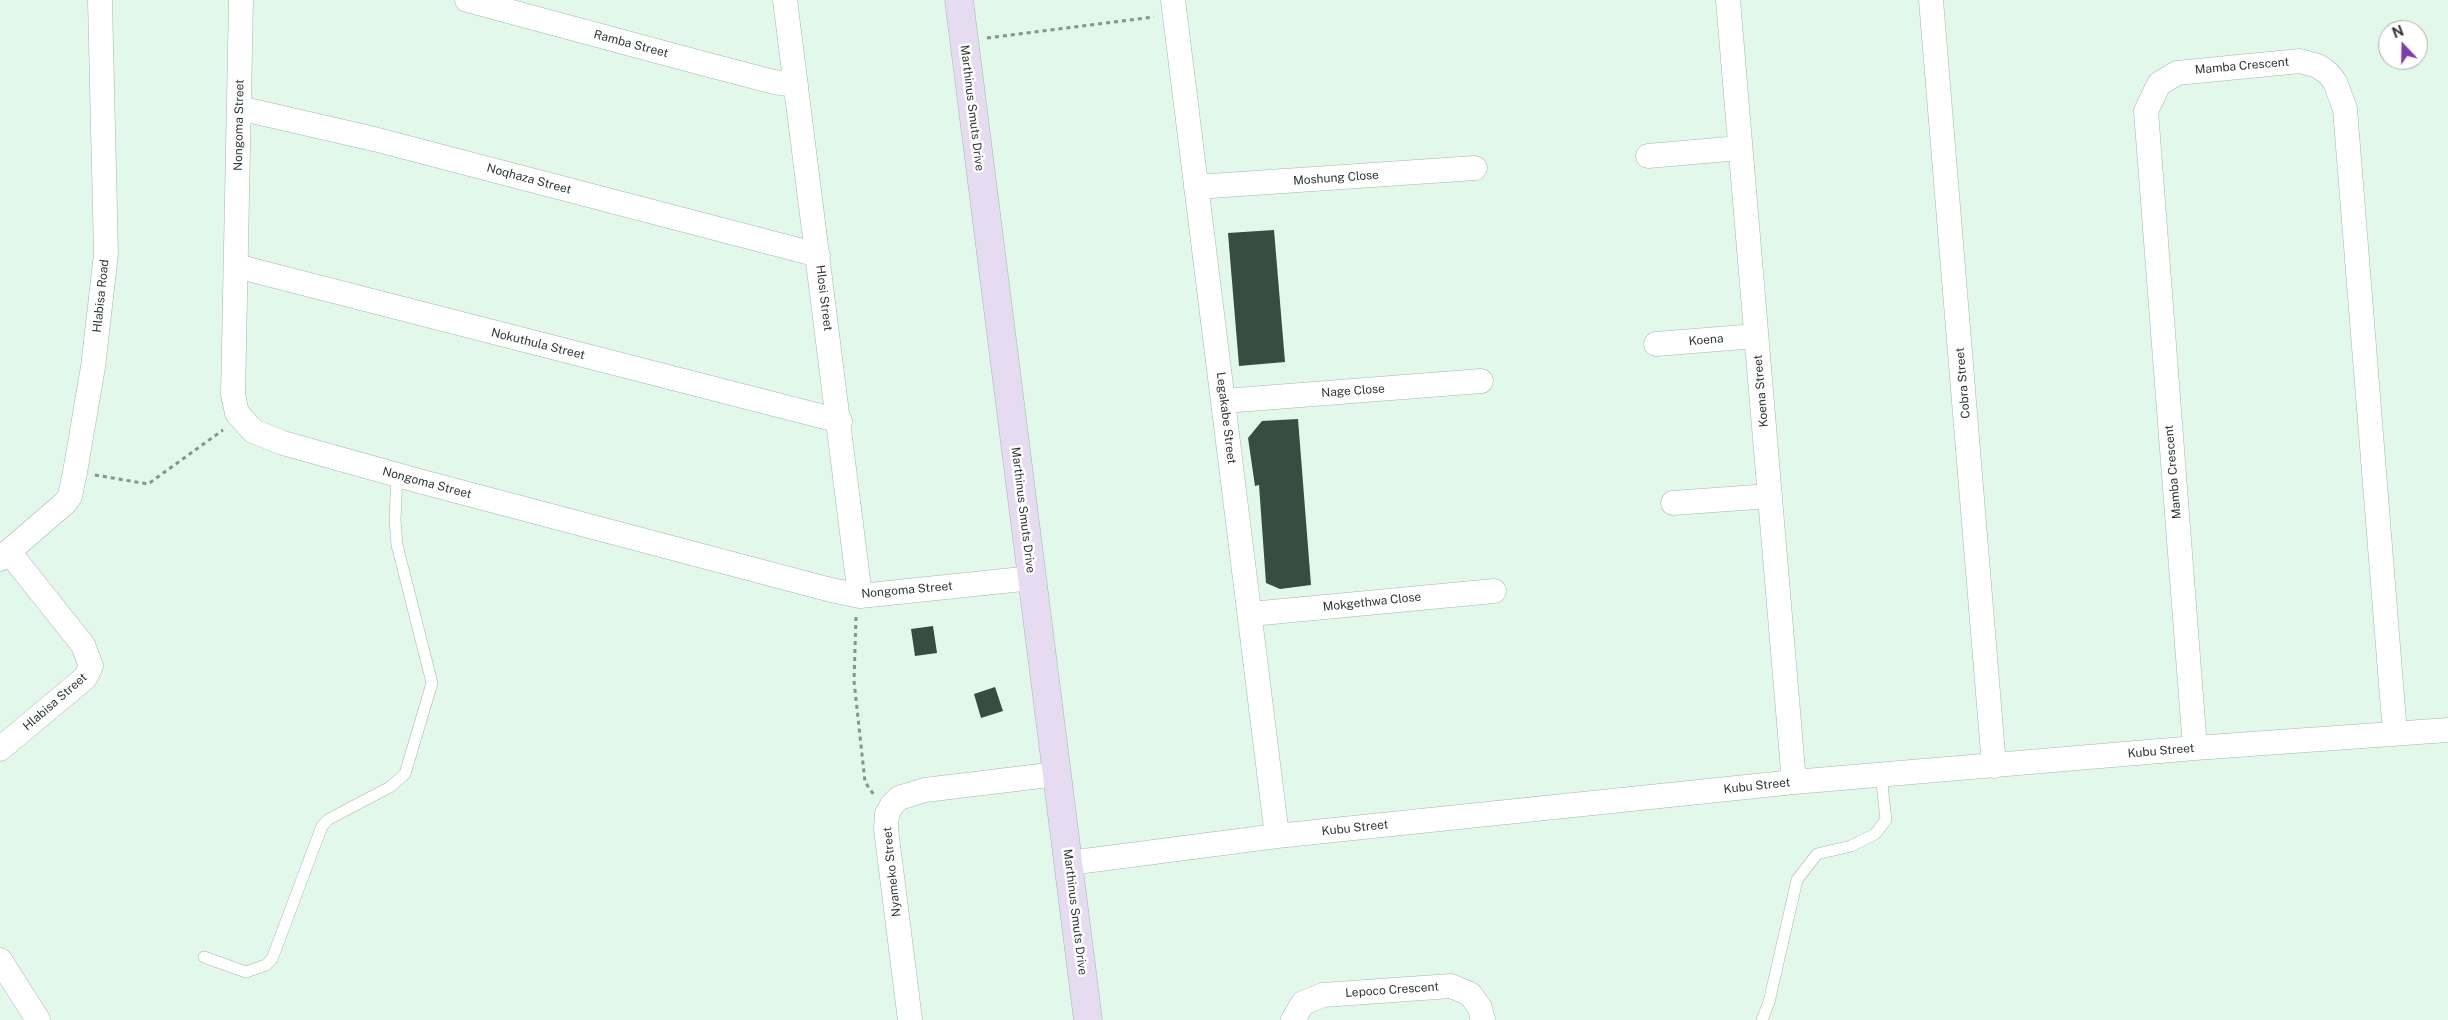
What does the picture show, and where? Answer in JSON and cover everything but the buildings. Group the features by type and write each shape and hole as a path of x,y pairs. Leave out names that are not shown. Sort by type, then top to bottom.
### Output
{"street":[{"name":"Hlabisa Road","path":"4,556 65,503 72,491 93,367 106,254 100,0"},
{"name":"Nongoma Street","path":"241,0 233,395 234,407 240,418 253,431 266,438 397,475 831,590 858,595 1032,578"},
{"name":"Ramba Street","path":"467,0 774,82 796,85"},
{"name":"Hlosi Street","path":"785,0 840,421 858,595"},
{"name":"Marthinus Smuts Drive","path":"959,0 1088,1020"},
{"name":"Koena Street","path":"1728,0 1794,782"},
{"name":"Cobra Street","path":"1931,0 1994,766"},
{"name":"Legakabe Street","path":"1174,7 1251,614 1277,836"},
{"name":"Mamba Crescent","path":"2195,748 2146,137 2146,111 2159,84 2177,73 2300,61 2318,66 2328,73 2340,93 2345,109 2396,734"},
{"name":"Noqhaza Street","path":"239,108 374,139 818,255"},
{"path":"1648,156 1740,148"},
{"name":"Moshung Close","path":"1196,187 1475,168"},
{"name":"Nokuthula Street","path":"236,266 840,421"},
{"name":"Koena","path":"1656,344 1756,336"},
{"name":"Nage Close","path":"1224,401 1481,381"},
{"path":"1673,503 1770,496"},
{"name":"Hlabisa Street","path":"0,749 85,678 91,666 84,645 4,556"},
{"name":"Mokgethwa Close","path":"1251,614 1494,591"},
{"name":"Kubu Street","path":"1069,863 1277,836 1794,782 2195,748 2448,730"},
{"name":"Nyameko Street","path":"910,1020 886,829 887,814 899,798 917,792 1058,774"},
{"path":"0,960 38,1020"},
{"name":"Lepoco Crescent","path":"1293,1020 1303,1003 1323,995 1451,986 1470,994 1480,1008 1483,1020"}],"lane":[{"path":"204,957 246,972 266,965 272,959 322,826 329,819 390,787 405,774 432,683 397,545 395,520 397,475"},
{"path":"1762,1020 1769,1002 1796,880 1818,854 1851,846 1875,834 1886,820 1881,775"}],"path":[{"path":"964,41 1174,7"},
{"path":"75,472 148,484 240,418"},
{"path":"858,595 854,681 865,782 887,814"}]}
